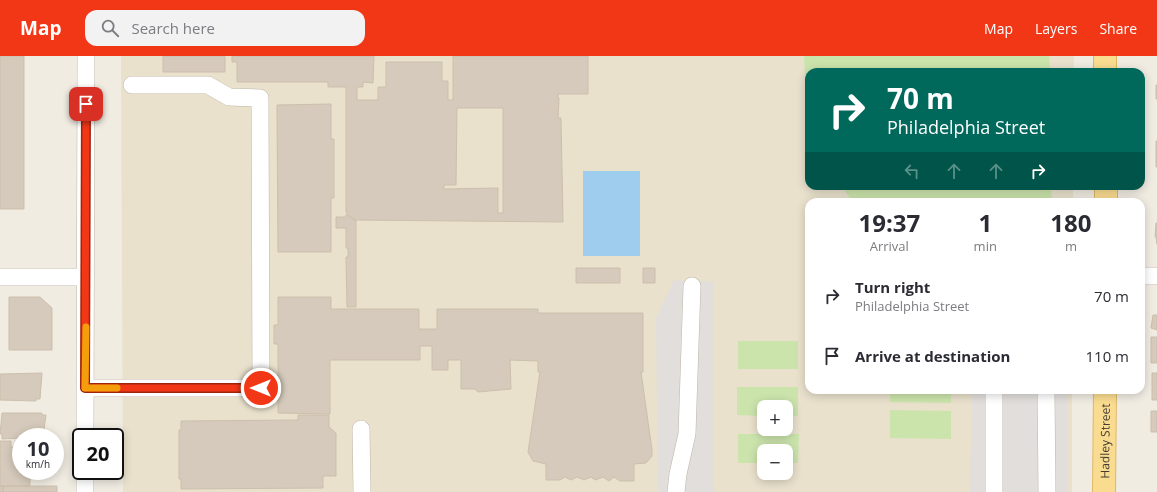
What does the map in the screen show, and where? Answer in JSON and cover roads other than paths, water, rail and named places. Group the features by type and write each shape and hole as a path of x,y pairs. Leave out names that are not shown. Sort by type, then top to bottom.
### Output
{"main road":[{"path":"1106,56 1106,68"},
{"name":"Hadley Street","path":"1104,492 1105,394"}],"street":[{"path":"85,428 86,56"},
{"path":"85,388 261,388 260,98 229,97 208,85 132,85"},
{"path":"1145,276 1157,276"},
{"path":"0,277 86,278"},
{"path":"676,492 678,474 688,434 692,286"},
{"path":"994,394 994,492"},
{"path":"1046,394 1047,492"},
{"path":"361,429 362,492"},
{"path":"85,480 85,492"}],"water":[{"path":"583,171 640,171 640,256 583,256"}]}
